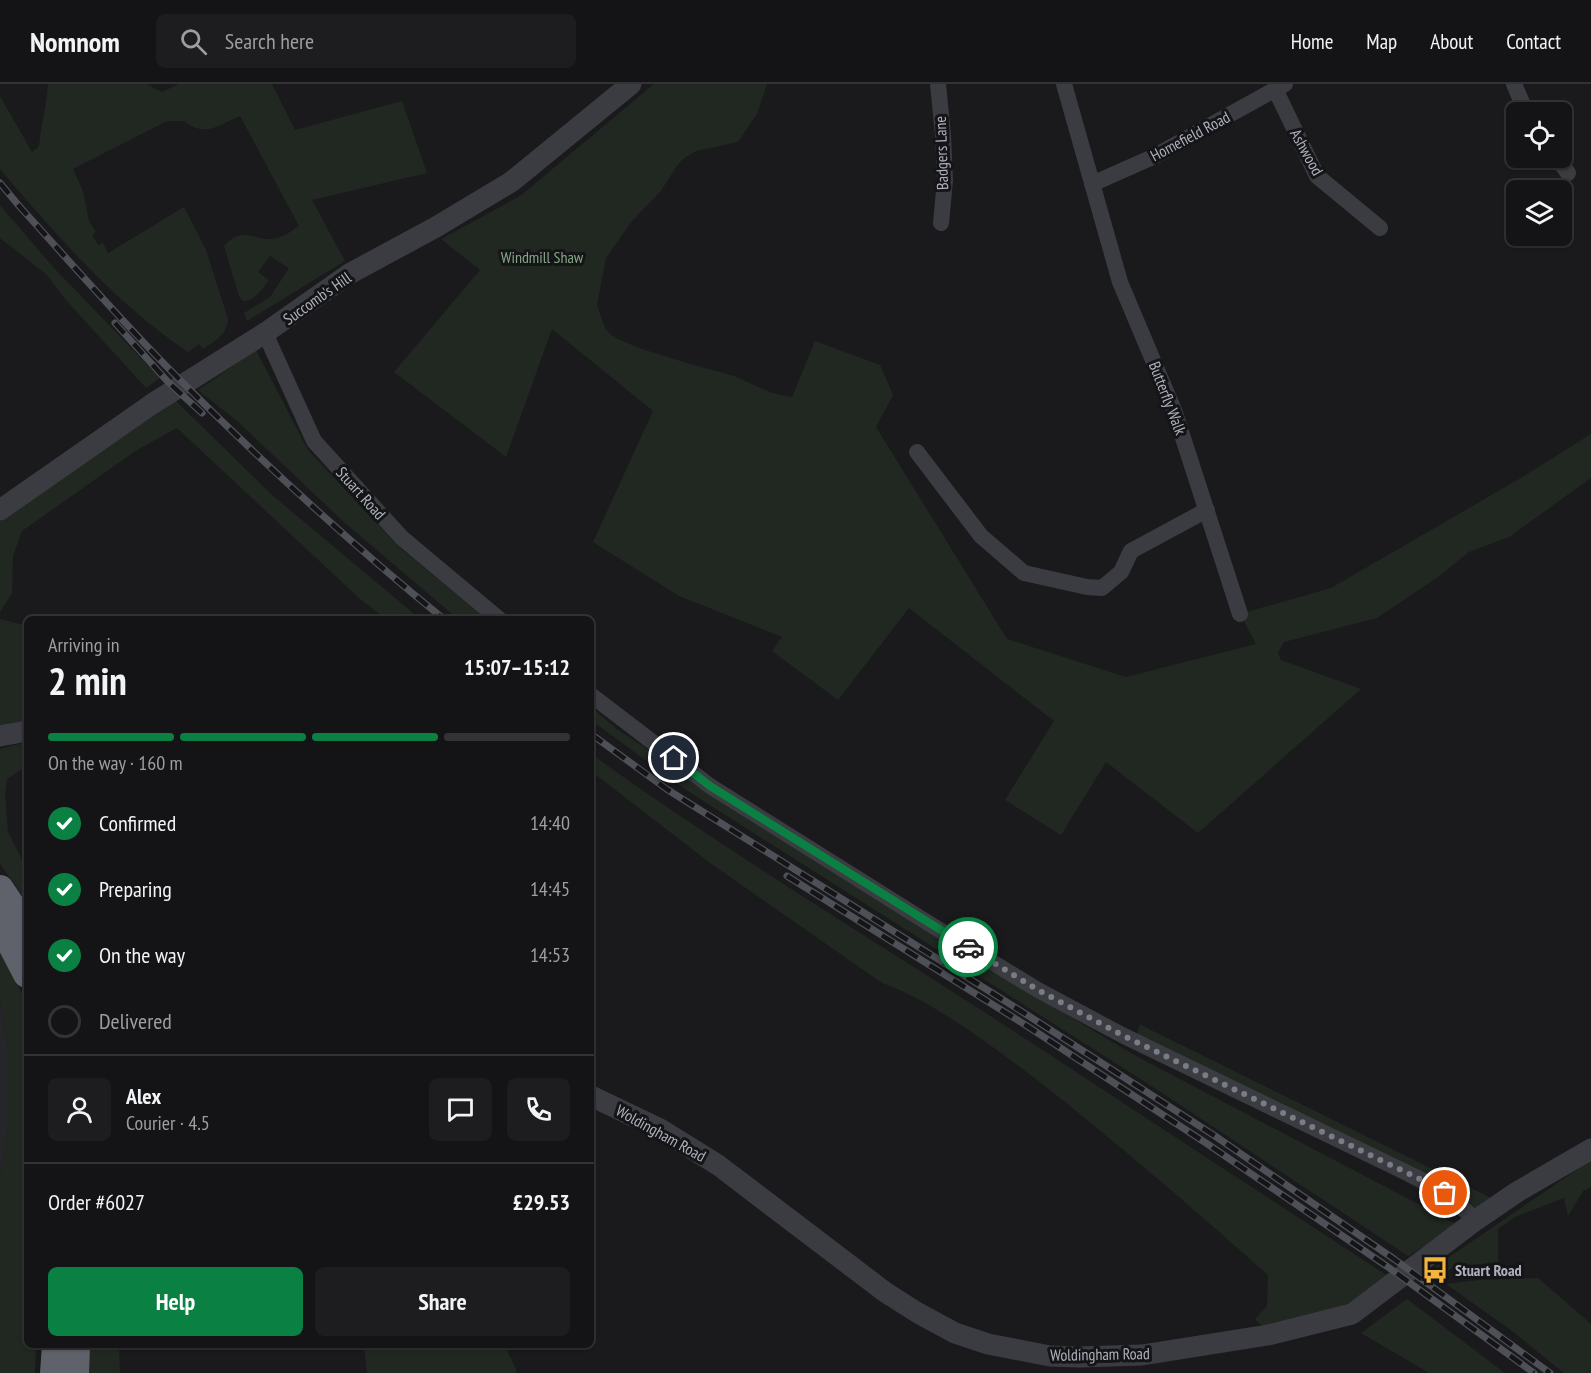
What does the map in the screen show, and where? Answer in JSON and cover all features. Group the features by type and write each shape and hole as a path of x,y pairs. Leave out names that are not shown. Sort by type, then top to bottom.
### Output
{"highway":[{"path":"0,889 24,925"},
{"path":"0,922 24,968"},
{"path":"54,1373 56,1348"},
{"path":"75,1373 76,1348"}],"street":[{"name":"Succomb's Hill","path":"0,510 152,404 265,333 349,274 436,228 511,182 631,84"},
{"name":"Badgers Lane","path":"938,84 945,180 940,223"},
{"name":"Butterfly Walk","path":"1064,84 1120,282 1174,410 1240,614"},
{"path":"1514,84 1522,102"},
{"name":"Homefield Road","path":"1092,184 1155,156 1280,87"},
{"name":"Ashwood","path":"1280,87 1317,176 1380,228"},
{"path":"1565,168 1568,172"},
{"name":"Stuart Road","path":"265,333 314,441 402,538 495,616"},
{"path":"917,452 981,536 1024,573 1087,587 1102,588 1121,572 1131,551 1207,510"},
{"path":"594,697 710,786 1038,990 1122,1035 1430,1184 1445,1193 1476,1220"},
{"path":"0,736 24,732"},
{"name":"Woldingham Road","path":"594,1097 660,1129 718,1165 885,1292 918,1313 955,1333 988,1344 1050,1356 1142,1355 1268,1335 1352,1314 1476,1220 1517,1192 1591,1149"}],"shaded area":[{"path":"0,1002 8,1048 8,1128 0,1178"}],"green space":[{"path":"48,84 146,84 162,92 179,84 272,84 295,130 402,101 427,173 312,200 345,261 247,321 244,313 270,297 289,268 270,256 258,272 269,280 255,297 243,301 239,296 224,246 231,239 244,235 263,239 278,238 299,226 240,116 219,126 205,129 199,129 184,121 167,121 73,169 83,191 89,221 96,232 92,235 98,245 103,243 108,253 184,207 206,250 228,319 223,333 216,340 203,349 199,344 188,352 136,312 88,267 0,169 0,96 32,152 39,146"},
{"name":"Windmill Shaw","path":"654,84 767,84 757,114 738,142 696,151 683,159 661,191 632,221 606,258 597,305 604,326 610,334 639,348 734,376 772,393 792,397 815,341 880,365 893,395 876,427 1007,639 1126,677 1256,644 1240,614 1331,588 1519,479 1591,434 1591,478 1509,537 1469,552 1438,577 1377,618 1284,642 1278,653 1281,660 1361,689 1198,833 1106,762 1061,835 1005,800 1054,721 909,608 838,700 772,651 782,637 679,596 593,542 653,411 552,329 506,457 394,372 480,270 441,239 520,196"},
{"path":"0,205 54,268 160,378 146,388 65,299 47,275 0,238"},
{"path":"256,350 308,450 399,547 482,616 454,616 345,523 237,421 198,390"},
{"path":"175,400 271,494 416,616 382,616 360,599 177,428 137,450 22,531 13,556 12,593 0,612 0,519"},
{"path":"0,619 24,625 24,722 0,726"},
{"path":"594,710 617,729 779,838 1136,1056 1458,1225 1408,1256 1150,1085 683,788 594,722"},
{"path":"24,743 24,768 7,779 5,794 8,832 24,863 24,901 0,864 0,749"},
{"path":"594,756 741,856 1388,1276 1367,1295 1343,1307 1262,1326 1255,1319 1267,1306 1268,1275 1150,1172 1059,1097 976,1035 920,1000 882,983 710,863 594,773"},
{"path":"0,947 24,1000 24,1348 36,1348 35,1373 0,1373 0,1178 8,1128 8,1048 0,1002"},
{"path":"1140,1024 1491,1198 1471,1218 1283,1114 1136,1037"},
{"path":"1591,1160 1591,1187 1583,1191 1568,1216 1564,1198 1515,1217 1498,1229 1498,1263 1462,1265 1433,1276 1427,1272"},
{"path":"1538,1278 1591,1324 1591,1373 1564,1373 1512,1331 1446,1284 1479,1280"},
{"path":"1407,1299 1505,1373 1429,1373 1361,1333"},
{"path":"85,1348 119,1348 120,1373 84,1373"},
{"path":"364,1348 506,1348 516,1369 516,1373 367,1373"}],"railway":[{"path":"0,183 118,315 210,410 342,532 440,616"},
{"path":"115,323 168,382 202,413"},
{"path":"594,736 668,790 1032,1018 1215,1136 1394,1259 1550,1373"},
{"path":"787,876 1027,1026 1209,1145 1388,1267 1534,1373"}],"way so far":[{"path":"968,947 1038,990 1122,1035 1232,1086 1445,1193"}],"place":[{"name":"Stuart Road","path":"1435,1270"}],"route":[{"path":"674,758 710,786 968,947"}]}
